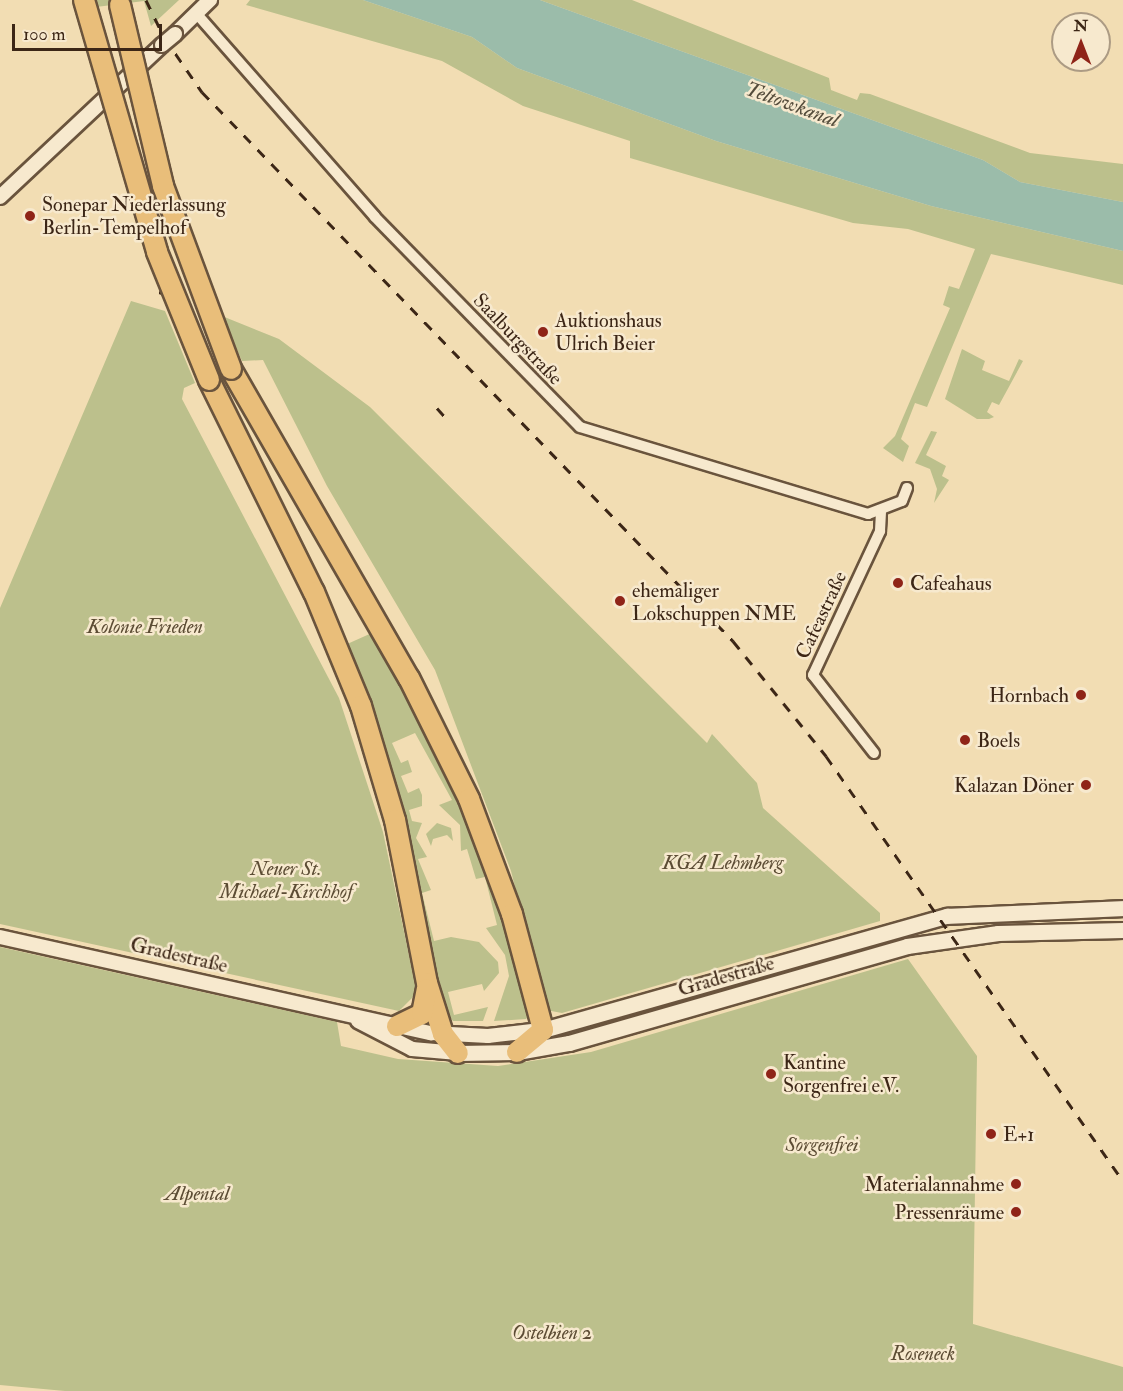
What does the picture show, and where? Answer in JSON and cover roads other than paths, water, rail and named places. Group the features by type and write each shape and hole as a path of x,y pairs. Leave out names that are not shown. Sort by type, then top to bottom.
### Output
{"highway":[{"path":"84,0 157,252 208,380 314,592 361,706 394,820 427,983 443,1034 458,1053"},
{"path":"120,0 163,186 205,312 231,369 409,678 469,799 512,914 543,1030 517,1052"},
{"path":"397,1026 422,1014 427,983"}],"main road":[{"name":"Gradestraße","path":"543,1030 947,916 1123,908"},
{"name":"Gradestraße","path":"458,1053 517,1052 569,1043 907,946 998,933 1123,930"}],"street":[{"path":"0,197 210,0"},
{"name":"Saalburgstraße","path":"196,13 375,217 580,427 857,511 881,512"},
{"path":"881,512 902,501 907,488"},
{"name":"Cafeastraße","path":"874,753 813,675 880,531 881,512"},
{"name":"Gradestraße","path":"0,936 397,1026 443,1034 543,1030"},
{"name":"Gradestraße","path":"348,1015 399,1044 458,1053"}],"water":[{"name":"Teltowkanal","path":"363,0 540,0 983,160 1020,182 1123,202 1123,251 931,206 716,141 517,68 472,37"}],"railway":[{"path":"146,0 164,37 202,92 733,641 826,756 1123,1181"},
{"path":"159,292 165,294"},
{"path":"437,408 446,418"}],"place":[{"name":"Sonepar Niederlassung Berlin-Tempelhof","path":"30,216"},
{"name":"Auktionshaus Ulrich Beier","path":"543,332"},
{"name":"Cafeahaus","path":"898,583"},
{"name":"ehemaliger Lokschuppen NME","path":"620,601"},
{"name":"Hornbach","path":"1081,695"},
{"name":"Boels","path":"965,740"},
{"name":"Kalazan Döner","path":"1086,785"},
{"name":"Kantine Sorgenfrei e.V.","path":"771,1074"},
{"name":"E+1","path":"991,1134"},
{"name":"Materialannahme","path":"1016,1184"},
{"name":"Pressenräume","path":"1016,1212"}],"park label":[{"name":"Kolonie Frieden","path":"145,626"},
{"name":"KGA Lehmberg","path":"723,862"},
{"name":"Neuer St. Michael-Kirchhof","path":"286,880"},
{"name":"Sorgenfrei","path":"822,1144"},
{"name":"Alpental","path":"197,1193"},
{"name":"Ostelbien 2","path":"552,1332"},
{"name":"Roseneck","path":"923,1353"}]}
